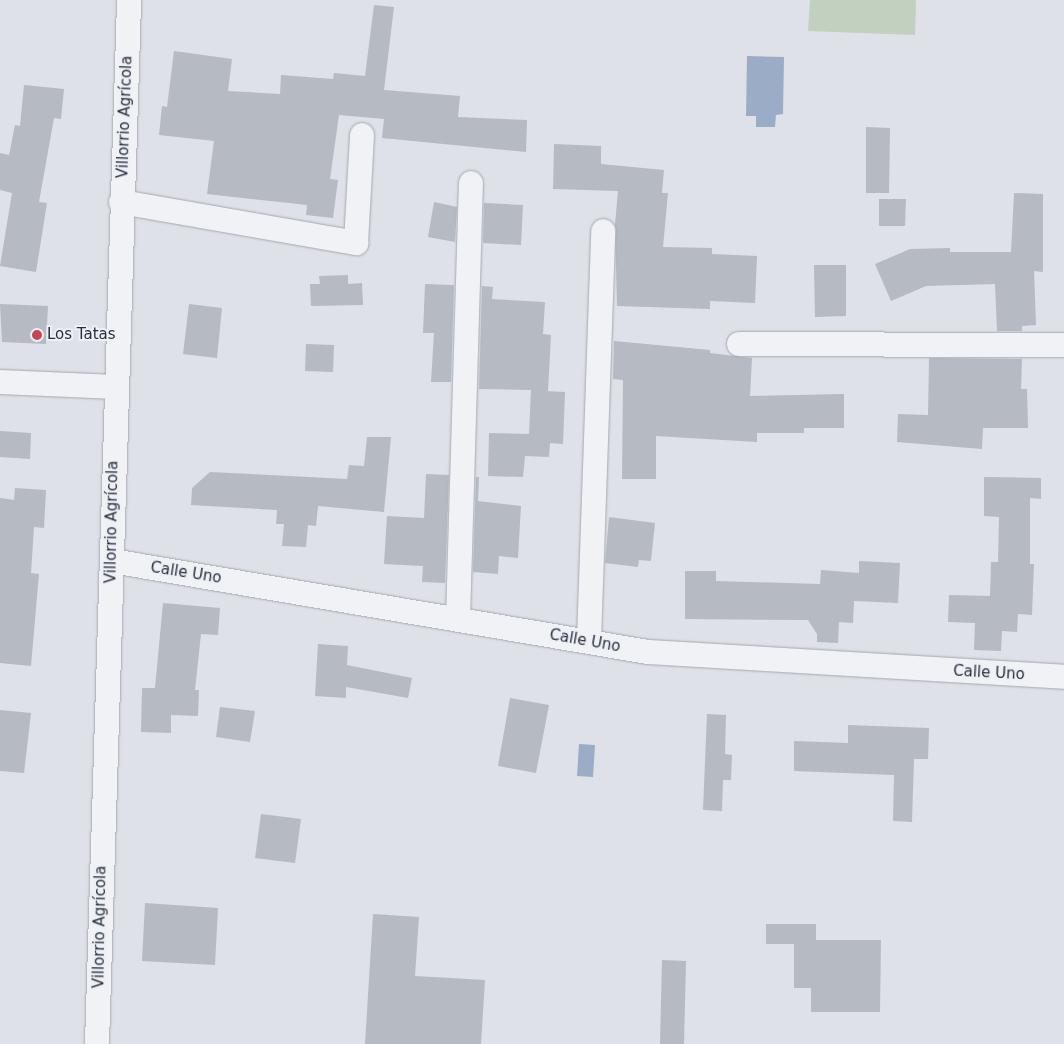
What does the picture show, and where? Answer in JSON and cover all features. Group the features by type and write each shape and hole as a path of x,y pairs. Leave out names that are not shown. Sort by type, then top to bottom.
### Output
{"street":[{"name":"Villorrio Agrícola","path":"97,1044 121,202 129,0"},
{"path":"121,202 356,243 362,135"},
{"path":"458,619 471,183"},
{"path":"589,640 604,231"},
{"path":"739,344 1064,345"},
{"path":"0,382 116,387"},
{"name":"Calle Uno","path":"112,561 684,655 1064,677"}],"green space":[{"path":"810,0 916,0 915,35 808,31"}],"water":[{"path":"747,56 784,57 783,114 776,115 775,127 756,127 756,116 746,116"},
{"path":"579,744 595,745 593,777 577,776"}],"building":[{"path":"374,5 394,7 384,90 460,96 458,117 527,120 526,152 382,138 384,119 339,115 330,179 338,180 333,218 306,215 307,205 207,194 214,141 159,135 162,106 167,107 174,51 232,59 228,91 280,94 281,75 333,79 334,73 365,76"},
{"path":"24,85 64,89 61,119 54,118 39,202 47,203 36,272 0,266 12,193 0,190 0,153 9,155 15,125 20,126"},
{"path":"866,127 890,128 889,193 866,193"},
{"path":"554,144 601,146 601,164 664,170 662,193 668,193 663,247 712,248 712,254 757,256 755,303 710,301 710,309 617,306 615,224 618,191 553,189"},
{"path":"1014,193 1043,194 1043,272 1034,271 1036,325 1022,326 1022,331 997,331 995,284 926,286 891,301 875,264 910,249 950,248 950,252 1011,252"},
{"path":"879,199 906,199 905,226 879,226"},
{"path":"434,202 457,207 455,242 428,237"},
{"path":"484,203 523,205 521,245 483,243"},
{"path":"814,265 846,265 846,316 815,317"},
{"path":"348,275 348,284 362,283 363,305 311,306 310,284 320,284 319,276"},
{"path":"425,284 454,285 451,382 431,382 434,333 423,333"},
{"path":"482,286 493,287 492,299 545,302 543,334 551,335 548,391 545,391 565,392 563,444 550,443 549,457 525,456 523,477 488,476 489,433 529,434 531,390 479,389"},
{"path":"0,304 48,306 46,344 2,342"},
{"path":"189,304 222,308 217,358 183,354"},
{"path":"614,341 710,350 710,353 752,358 750,396 844,394 844,428 804,428 804,433 757,433 757,442 656,436 656,479 622,479 623,380 613,379"},
{"path":"306,344 334,345 333,372 305,371"},
{"path":"929,358 1022,359 1021,389 1027,389 1028,428 983,428 982,449 897,442 898,414 928,415"},
{"path":"0,431 31,433 30,459 0,457"},
{"path":"367,437 391,437 384,512 318,506 316,526 308,525 306,547 282,546 284,524 276,524 277,510 191,505 192,488 210,472 347,479 349,465 364,466"},
{"path":"426,474 449,475 445,583 422,582 423,566 384,564 387,516 424,518"},
{"path":"476,477 479,477 478,501 521,506 518,558 499,556 498,574 473,572"},
{"path":"984,477 1041,478 1041,499 1030,498 1030,564 1034,564 1032,615 1018,614 1017,632 1002,631 1001,651 974,650 975,623 948,622 949,595 990,596 991,562 998,562 999,517 984,516"},
{"path":"15,488 46,490 44,528 34,527 31,573 39,574 31,666 0,663 0,498 14,500"},
{"path":"609,517 655,523 651,561 639,560 638,567 605,563"},
{"path":"859,561 900,563 898,603 854,601 853,623 839,622 838,643 817,642 817,634 808,620 685,619 685,571 716,571 716,581 820,584 821,570 859,573"},
{"path":"163,603 220,608 218,635 201,634 195,690 199,690 198,716 171,715 171,733 141,732 142,688 155,688"},
{"path":"318,644 348,646 347,665 412,678 408,698 346,687 346,698 315,696"},
{"path":"510,698 549,705 536,773 498,766"},
{"path":"220,707 255,711 250,742 216,737"},
{"path":"0,710 31,713 24,773 0,771"},
{"path":"707,714 726,715 725,754 732,755 731,780 723,780 722,811 703,810"},
{"path":"848,725 929,728 928,759 914,759 912,822 893,821 894,775 794,771 794,741 848,743"},
{"path":"261,814 301,819 295,863 255,858"},
{"path":"145,903 218,908 215,965 142,961"},
{"path":"373,914 419,917 415,976 485,980 481,1044 365,1044"},
{"path":"766,924 816,924 816,940 881,940 880,1012 811,1012 811,988 794,988 794,944 766,944"},
{"path":"662,960 686,961 684,1044 660,1044"}],"place":[{"name":"Los Tatas","path":"37,335"}]}
